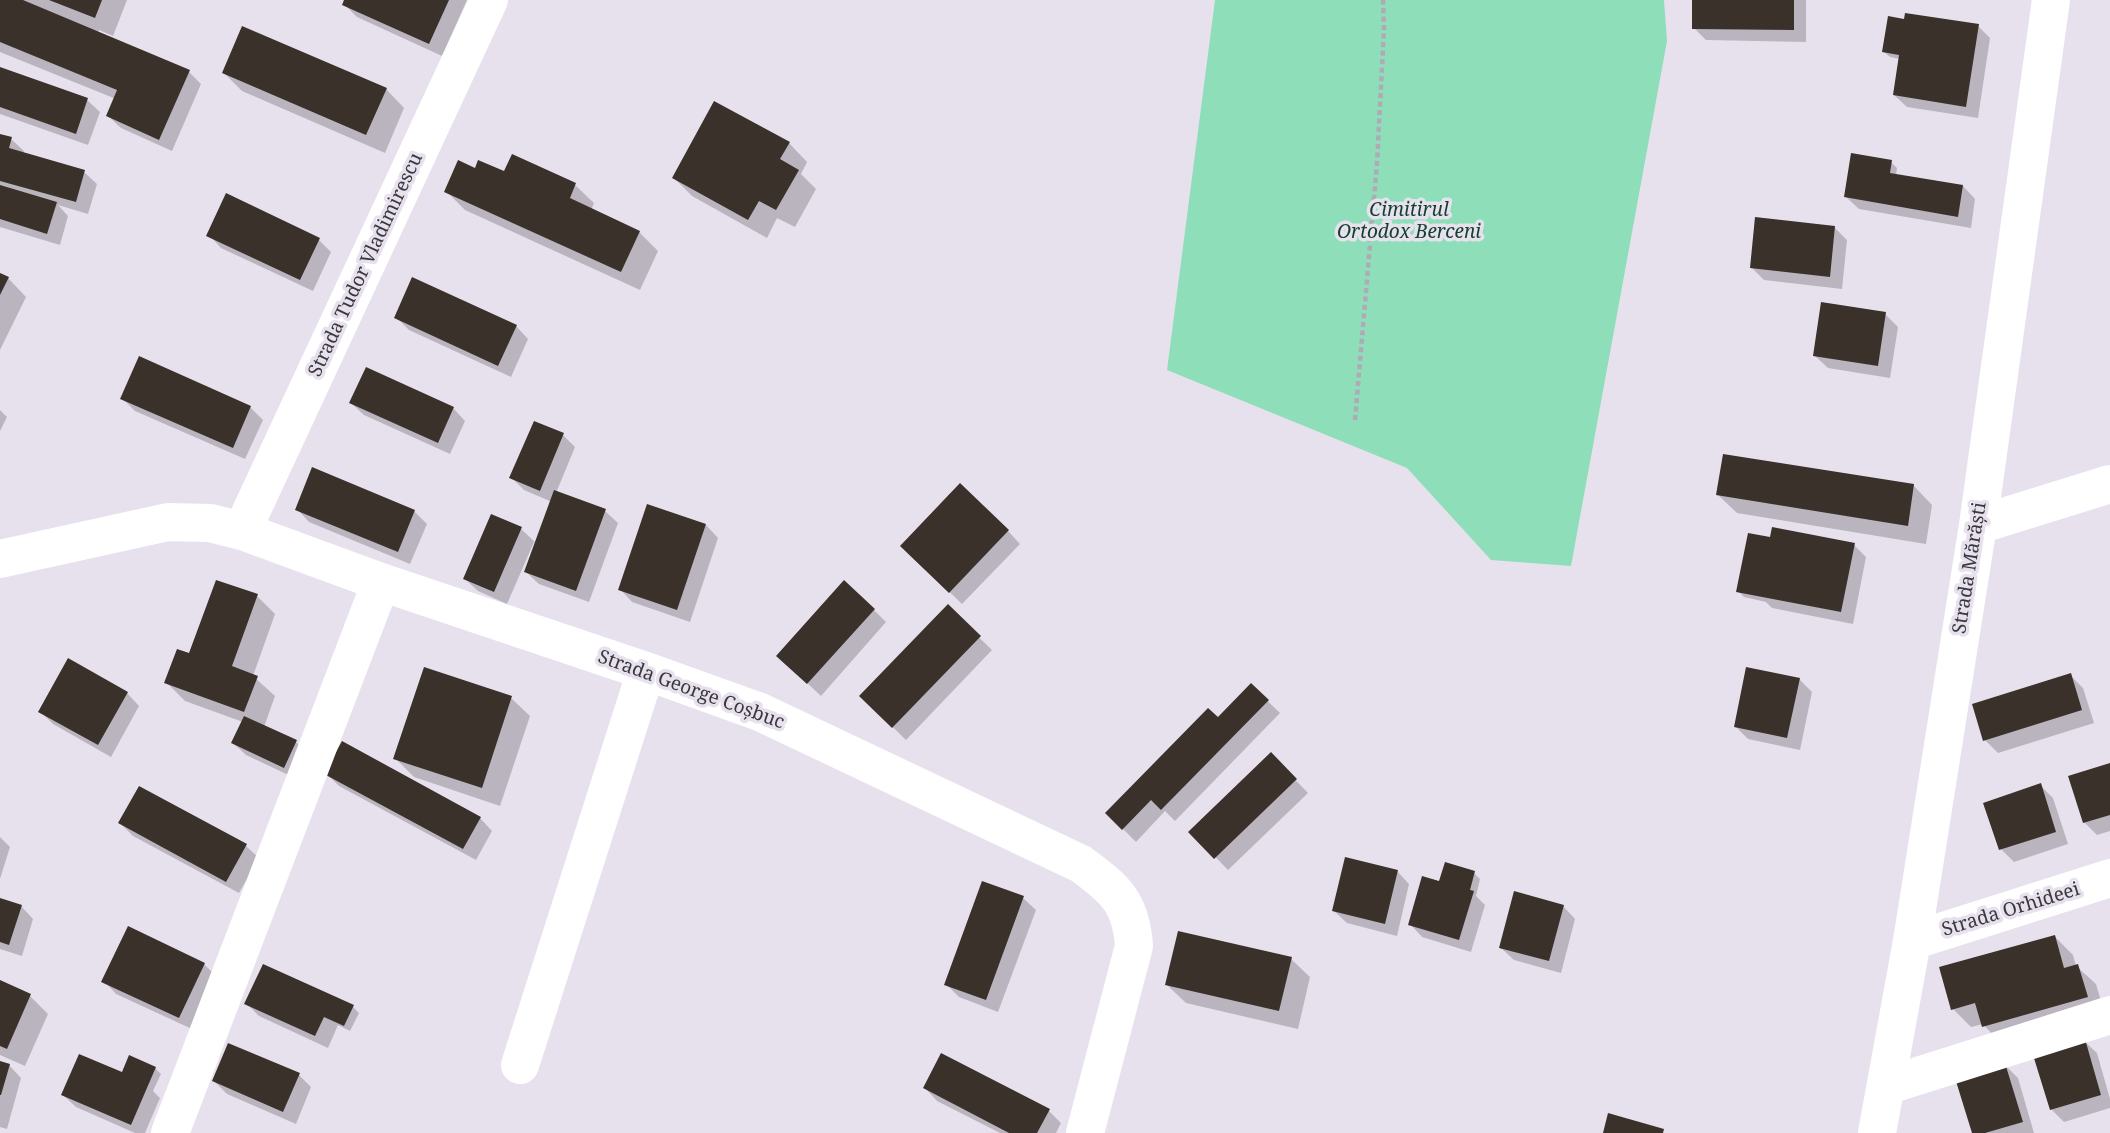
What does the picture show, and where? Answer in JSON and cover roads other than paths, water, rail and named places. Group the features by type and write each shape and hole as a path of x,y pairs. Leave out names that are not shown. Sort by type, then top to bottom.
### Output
{"street":[{"name":"Strada Tudor Vladimirescu","path":"242,531 489,0"},
{"name":"Strada Mărăști","path":"1877,1133 1912,941 1978,525 2051,0"},
{"path":"1978,525 2110,484"},
{"name":"Strada George Coșbuc","path":"0,559 168,522 211,523 242,531 381,582 760,712 1082,864 1116,892 1133,925 1135,946 1085,1133"},
{"path":"170,1133 381,582"},
{"path":"520,1065 646,671"},
{"name":"Strada Orhideei","path":"1912,941 2110,878"},
{"path":"1886,1086 2110,1015"}],"park label":[{"name":"Cimitirul Ortodox Berceni","path":"1409,222"}]}
